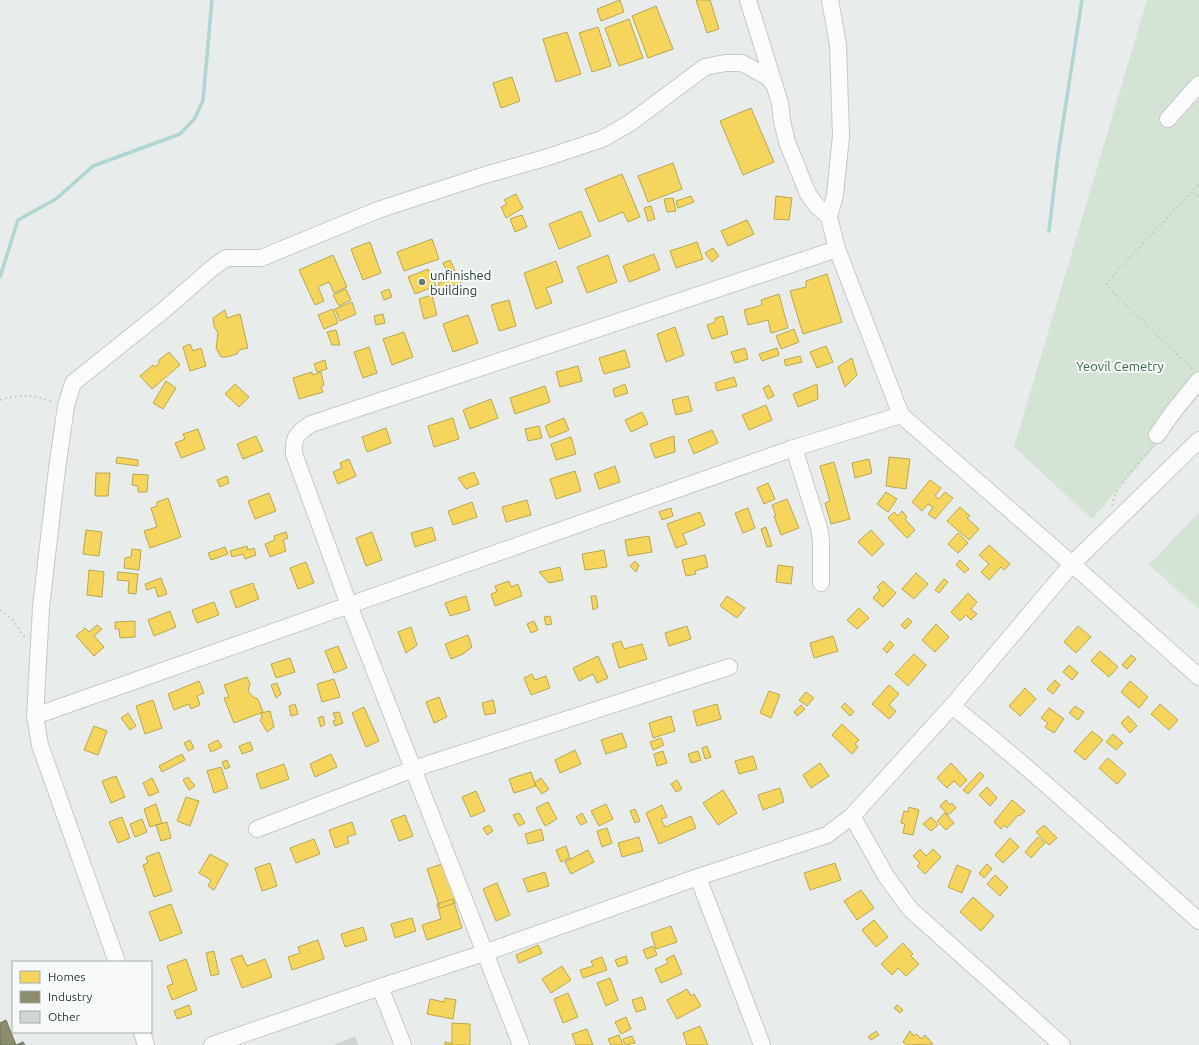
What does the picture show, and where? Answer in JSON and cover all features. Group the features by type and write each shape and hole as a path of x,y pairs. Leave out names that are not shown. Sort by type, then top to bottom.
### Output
{"street":[{"path":"748,0 780,103 782,122 787,142 808,194 816,205 829,217"},
{"path":"830,0 838,45 842,136 836,195 829,217 837,249 901,415 1199,677"},
{"path":"117,961 40,745 35,716 42,599 66,406 73,383 164,310 211,268 226,258 262,258 378,210 602,139 630,123 705,67 725,63 742,63 768,76 775,86"},
{"path":"1168,119 1199,84"},
{"path":"521,1045 349,605 294,454 294,441 300,431 311,424 837,249"},
{"path":"1157,435 1196,375"},
{"path":"35,716 794,448 901,415"},
{"path":"212,1045 484,953 698,877 827,835 852,816 952,706 1072,564 1199,440"},
{"path":"794,448 819,528 821,541 821,583"},
{"path":"257,829 413,768 729,667"},
{"path":"952,706 999,743 1049,786 1199,921"},
{"path":"852,816 886,876 910,909 1062,1045"},
{"path":"698,877 762,1045"},
{"path":"380,987 403,1045"},
{"path":"142,1033 146,1045"}],"path":[{"path":"1196,375 1106,283 1199,184"},
{"path":"1192,192 1199,197"},
{"path":"0,400 10,397 36,396 66,406"},
{"path":"1109,528 1114,498 1127,476 1154,446 1157,435"},
{"path":"0,610 12,619 27,641 39,647"}],"green space":[{"name":"Yeovil Cemetry","path":"1147,0 1199,0 1199,396 1092,519 1014,447"},
{"path":"1199,512 1199,609 1149,565"}],"building: Homes":[{"path":"620,0 624,12 601,21 597,9"},
{"path":"696,0 710,0 719,29 707,33"},
{"path":"656,6 673,49 648,58 632,16"},
{"path":"629,19 643,58 619,66 605,28"},
{"path":"598,27 611,66 592,72 579,33"},
{"path":"567,32 581,74 556,82 543,39"},
{"path":"512,77 520,101 501,108 493,83"},
{"path":"751,108 774,162 743,175 720,121"},
{"path":"673,163 682,189 648,202 638,176"},
{"path":"622,174 640,217 628,222 623,212 599,222 585,189"},
{"path":"516,194 523,208 506,218 501,207 507,204 504,200"},
{"path":"691,196 694,202 678,208 676,201"},
{"path":"776,196 792,198 789,220 774,219"},
{"path":"673,198 676,211 667,212 664,199"},
{"path":"651,206 655,219 648,221 644,208"},
{"path":"581,211 591,236 559,249 549,224"},
{"path":"522,215 527,227 515,232 510,219"},
{"path":"747,220 754,234 728,246 721,231"},
{"path":"432,239 439,259 404,271 397,252"},
{"path":"370,242 381,273 363,280 351,249"},
{"path":"697,242 703,259 676,268 670,251"},
{"path":"713,248 719,256 712,262 705,253"},
{"path":"654,254 660,270 629,282 623,266"},
{"path":"333,255 347,287 334,293 329,282 318,287 324,301 315,305 299,270"},
{"path":"608,255 617,282 587,293 577,267"},
{"path":"450,260 456,273 449,276 443,263"},
{"path":"556,261 563,282 546,288 552,303 536,309 524,273"},
{"name":"unfinished building","path":"428,269 436,286 415,294 408,277"},
{"path":"827,274 842,322 803,334 790,291 806,287 806,281"},
{"path":"459,277 461,283 440,290 438,283"},
{"path":"346,289 351,300 339,306 333,295"},
{"path":"389,289 392,297 384,300 381,292"},
{"path":"779,294 788,328 771,333 768,320 748,325 744,310 762,305 761,300"},
{"path":"432,295 437,315 424,319 419,299"},
{"path":"509,300 516,326 499,331 491,305"},
{"path":"352,302 356,314 340,321 335,309"},
{"path":"333,309 338,323 324,329 318,315"},
{"path":"225,310 227,318 240,314 248,348 239,350 237,354 221,357 216,348 218,333 214,326 213,318"},
{"path":"383,314 385,323 376,325 374,316"},
{"path":"468,315 478,343 453,352 443,324"},
{"path":"723,316 728,334 712,339 707,325 715,322 715,318"},
{"path":"675,327 684,355 666,362 657,334"},
{"path":"794,329 799,342 781,349 776,336"},
{"path":"336,330 340,345 332,345 327,332"},
{"path":"404,332 413,357 392,365 383,339"},
{"path":"190,344 193,351 201,348 206,366 190,371 183,347"},
{"path":"826,346 833,362 817,368 810,352"},
{"path":"369,347 377,373 363,378 354,352"},
{"path":"745,348 748,359 735,363 731,352"},
{"path":"777,348 779,355 762,361 759,354"},
{"path":"625,350 630,367 604,374 599,358"},
{"path":"169,352 180,365 152,389 140,376 153,365 155,367 159,363 159,360"},
{"path":"800,356 802,362 786,366 784,360"},
{"path":"852,358 857,375 845,387 838,367"},
{"path":"325,360 327,369 317,372 314,364"},
{"path":"578,366 582,381 560,387 556,372"},
{"path":"312,372 312,375 321,372 324,385 321,387 323,392 299,399 293,378"},
{"path":"734,377 737,386 717,391 715,383"},
{"path":"166,381 176,388 163,409 153,403"},
{"path":"235,384 249,397 239,407 225,394"},
{"path":"625,384 628,393 615,397 613,389"},
{"path":"817,384 818,399 798,407 793,394"},
{"path":"769,385 774,396 768,399 763,388"},
{"path":"545,386 550,402 515,414 510,398"},
{"path":"688,396 692,411 676,415 672,400"},
{"path":"491,399 498,418 470,429 463,410"},
{"path":"766,405 772,420 749,430 742,415"},
{"path":"642,412 648,424 631,432 625,420"},
{"path":"453,418 459,439 434,447 428,426"},
{"path":"564,418 569,430 550,438 545,426"},
{"path":"539,426 542,438 528,441 525,429"},
{"path":"386,428 391,443 367,452 362,437"},
{"path":"198,429 205,449 181,458 175,443 185,439 183,434"},
{"path":"712,430 718,443 694,454 688,440"},
{"path":"256,436 263,451 243,459 237,444"},
{"path":"674,436 675,452 655,458 650,444"},
{"path":"571,437 576,454 556,460 551,444"},
{"path":"117,457 138,460 138,466 116,463"},
{"path":"889,457 910,459 906,489 886,486"},
{"path":"349,459 356,476 338,484 333,472 342,468 340,463"},
{"path":"869,459 872,473 855,478 852,463"},
{"path":"834,462 850,519 831,524 825,503 830,501 820,466"},
{"path":"615,466 620,482 599,489 594,474"},
{"path":"575,471 581,491 556,499 550,479"},
{"path":"474,472 479,484 466,489 458,478"},
{"path":"96,473 110,473 108,496 95,496"},
{"path":"133,474 148,475 147,492 138,492 138,486 132,485"},
{"path":"227,476 229,483 220,487 217,480"},
{"path":"930,480 941,488 935,496 939,499 945,492 953,498 935,519 928,514 933,507 928,504 922,511 912,502"},
{"path":"768,483 775,499 764,504 757,488"},
{"path":"886,492 897,499 888,512 877,504"},
{"path":"269,493 276,511 255,519 248,501"},
{"path":"168,498 181,537 150,548 144,531 157,527 151,508 157,506 157,502"},
{"path":"787,499 799,528 781,535 774,516 776,516 772,505"},
{"path":"527,500 531,515 506,522 502,507"},
{"path":"472,502 477,517 453,525 448,511"},
{"path":"960,507 970,516 967,518 979,529 969,540 947,521"},
{"path":"671,508 673,516 662,520 659,512"},
{"path":"748,508 755,528 743,533 735,513"},
{"path":"902,511 907,517 905,519 915,530 907,538 888,518 894,512 898,516"},
{"path":"700,512 705,525 683,534 687,544 676,548 667,524"},
{"path":"432,527 436,540 415,547 411,533"},
{"path":"766,527 772,546 767,547 761,529"},
{"path":"86,530 102,532 99,556 83,554"},
{"path":"871,530 884,544 872,556 858,542"},
{"path":"286,532 288,538 283,540 286,551 270,557 265,544 275,540 274,536"},
{"path":"372,532 382,560 366,566 356,538"},
{"path":"958,533 968,543 958,553 948,544"},
{"path":"649,536 652,552 628,556 625,540"},
{"path":"989,545 1010,564 1004,570 1001,567 989,580 981,572 989,564 979,555"},
{"path":"247,546 248,550 254,548 256,555 245,559 243,554 232,557 230,551"},
{"path":"225,547 228,554 211,560 208,553"},
{"path":"132,549 141,550 139,570 124,568 125,558 131,557"},
{"path":"604,550 607,567 585,570 582,554"},
{"path":"705,555 708,567 695,571 696,574 686,576 682,560"},
{"path":"960,560 969,569 965,573 956,565"},
{"path":"635,561 639,565 636,572 630,566"},
{"path":"306,562 314,583 298,589 290,568"},
{"path":"778,565 793,567 791,584 776,582"},
{"path":"560,567 563,580 549,583 539,572"},
{"path":"89,570 104,572 102,597 87,595"},
{"path":"118,572 138,574 136,594 128,593 129,581 117,580"},
{"path":"916,573 928,584 914,599 902,589"},
{"path":"161,578 167,594 158,597 155,587 147,590 145,584"},
{"path":"944,579 948,582 939,593 935,590"},
{"path":"509,581 511,587 518,584 522,596 495,606 491,594 497,592 495,586"},
{"path":"883,581 896,593 883,607 873,598 880,590 877,587"},
{"path":"253,583 259,599 236,608 230,591"},
{"path":"968,593 977,602 971,609 977,614 971,620 966,615 960,621 951,612"},
{"path":"466,596 470,610 450,616 445,603"},
{"path":"591,596 596,596 598,607 593,610"},
{"path":"727,596 745,608 737,618 720,606"},
{"path":"214,602 219,615 197,623 192,610"},
{"path":"859,608 869,618 857,629 847,620"},
{"path":"170,611 176,627 154,636 148,620"},
{"path":"550,616 552,624 546,625 544,617"},
{"path":"908,618 912,622 905,629 901,625"},
{"path":"135,621 135,637 120,638 119,629 115,629 115,622"},
{"path":"534,621 538,630 531,633 527,624"},
{"path":"936,624 949,637 935,652 922,640"},
{"path":"97,625 102,629 94,636 104,647 94,656 76,636 85,628 89,632"},
{"path":"687,626 691,639 669,646 665,633"},
{"path":"1078,626 1091,637 1076,653 1064,642"},
{"path":"411,627 417,645 406,653 398,632"},
{"path":"468,635 472,647 463,654 451,659 445,644"},
{"path":"833,636 838,651 814,658 810,643"},
{"path":"621,641 624,649 642,644 647,659 619,668 612,644"},
{"path":"890,641 894,645 887,653 883,649"},
{"path":"338,646 347,668 334,673 325,651"},
{"path":"1100,651 1118,667 1109,677 1091,661"},
{"path":"914,654 926,665 908,686 895,674"},
{"path":"1131,655 1136,659 1127,669 1122,665"},
{"path":"598,656 608,678 597,683 593,674 579,681 573,668"},
{"path":"290,658 295,672 276,678 271,664"},
{"path":"1069,665 1078,673 1072,680 1063,672"},
{"path":"532,674 535,680 546,676 550,688 531,695 524,678"},
{"path":"247,677 250,684 248,691 253,697 258,699 263,712 234,723 224,698 229,697 224,685"},
{"path":"334,679 340,697 322,702 317,684"},
{"path":"1055,680 1060,685 1053,694 1047,689"},
{"path":"199,681 204,693 197,696 200,705 191,709 189,704 174,710 168,694"},
{"path":"1130,681 1148,697 1139,708 1121,692"},
{"path":"277,683 281,694 276,698 271,685"},
{"path":"889,685 899,694 889,705 896,711 889,719 872,704"},
{"path":"1025,688 1036,699 1020,716 1009,706"},
{"path":"769,691 780,695 771,718 760,713"},
{"path":"806,692 814,698 807,706 799,700"},
{"path":"439,697 447,717 434,723 426,702"},
{"path":"153,700 162,728 145,734 136,706"},
{"path":"493,700 496,713 485,715 482,703"},
{"path":"845,703 854,712 850,716 841,707"},
{"path":"295,704 298,714 291,716 289,706"},
{"path":"717,704 721,719 697,726 693,711"},
{"path":"1160,704 1178,720 1169,730 1151,714"},
{"path":"801,705 805,709 797,716 794,712"},
{"path":"1075,706 1084,712 1078,720 1069,713"},
{"path":"364,707 379,741 366,747 352,713"},
{"path":"1049,708 1064,719 1054,733 1045,727 1048,723 1041,718"},
{"path":"270,711 274,727 267,732 260,720 262,718 261,713"},
{"path":"339,712 343,723 335,726 333,721 336,720 333,713"},
{"path":"128,713 136,726 130,730 121,718"},
{"path":"323,716 325,724 321,727 318,718"},
{"path":"671,716 675,731 653,738 649,723"},
{"path":"1128,716 1137,726 1130,733 1121,723"},
{"path":"842,724 859,740 855,744 858,747 852,754 832,735"},
{"path":"94,726 107,731 98,755 84,750"},
{"path":"1092,731 1103,740 1085,760 1074,751"},
{"path":"622,733 627,747 606,754 601,740"},
{"path":"1113,734 1123,743 1116,750 1106,742"},
{"path":"661,738 664,745 653,750 650,742"},
{"path":"190,740 194,748 188,751 184,743"},
{"path":"218,740 222,747 211,752 208,745"},
{"path":"250,742 253,750 242,754 239,746"},
{"path":"707,746 711,757 705,759 702,748"},
{"path":"575,750 581,764 560,773 555,760"},
{"path":"663,751 667,763 657,766 654,754"},
{"path":"698,751 701,760 691,763 688,754"},
{"path":"182,754 185,760 162,772 159,766"},
{"path":"331,754 337,767 315,777 310,764"},
{"path":"753,756 757,769 739,774 735,761"},
{"path":"1108,758 1126,774 1117,784 1099,768"},
{"path":"227,760 230,767 225,769 222,762"},
{"path":"820,763 829,776 811,788 803,775"},
{"path":"951,763 967,780 960,787 954,781 947,788 937,778"},
{"path":"284,764 289,779 261,789 256,774"},
{"path":"221,767 228,788 214,793 207,771"},
{"path":"531,772 536,786 514,793 509,779"},
{"path":"980,772 984,776 968,794 963,790"},
{"path":"116,776 125,797 111,803 102,781"},
{"path":"188,777 195,786 189,790 183,780"},
{"path":"152,778 159,792 149,796 143,783"},
{"path":"541,778 549,789 542,794 534,783"},
{"path":"677,780 682,789 676,792 671,784"},
{"path":"987,787 997,798 990,806 979,795"},
{"path":"780,788 784,802 763,810 758,795"},
{"path":"723,790 737,813 718,825 703,803"},
{"path":"476,791 485,811 471,817 462,797"},
{"path":"186,797 199,801 190,826 177,821"},
{"path":"946,800 950,805 952,803 956,808 948,815 940,806"},
{"path":"1012,800 1025,811 1020,816 1018,815 1007,828 1004,825 1001,829 994,822"},
{"path":"548,802 557,819 545,826 536,808"},
{"path":"156,804 162,823 150,827 144,809"},
{"path":"606,804 613,819 599,826 591,811"},
{"path":"662,805 667,817 661,819 665,827 691,816 696,828 659,844 646,813"},
{"path":"909,807 919,810 913,835 903,833 905,824 901,823 904,811 908,812"},
{"path":"635,809 640,821 635,823 630,811"},
{"path":"519,813 525,823 519,826 513,815"},
{"path":"582,813 587,822 581,825 576,817"},
{"path":"945,813 954,823 946,830 937,821"},
{"path":"405,815 413,836 399,841 391,820"},
{"path":"122,817 130,838 118,843 109,822"},
{"path":"931,817 938,825 931,831 923,824"},
{"path":"142,819 147,832 135,837 130,824"},
{"path":"167,822 171,838 161,841 156,825"},
{"path":"352,822 356,834 347,837 349,843 335,848 329,830"},
{"path":"489,825 493,831 487,835 483,828"},
{"path":"1044,825 1057,838 1049,845 1036,832"},
{"path":"607,828 612,843 602,847 597,831"},
{"path":"541,829 544,840 528,844 525,834"},
{"path":"639,837 643,851 622,857 618,843"},
{"path":"1038,837 1045,843 1031,858 1025,852"},
{"path":"1010,838 1019,847 1003,863 995,855"},
{"path":"314,839 320,854 296,863 290,848"},
{"path":"566,846 570,858 561,862 556,850"},
{"path":"920,849 926,856 933,849 941,857 925,874 917,866 920,863 913,856"},
{"path":"588,850 594,862 571,874 565,862"},
{"path":"159,852 172,891 154,897 143,865 148,863 146,857"},
{"path":"210,854 228,864 214,890 208,886 211,880 199,873"},
{"path":"270,863 277,886 262,891 255,868"},
{"path":"445,863 458,902 440,908 427,869"},
{"path":"835,863 841,880 810,890 804,873"},
{"path":"987,864 992,869 984,878 979,873"},
{"path":"957,865 971,871 962,893 948,887"},
{"path":"545,872 549,886 528,892 523,879"},
{"path":"995,875 1008,887 1000,896 987,884"},
{"path":"497,883 510,915 496,921 483,889"},
{"path":"861,890 874,908 857,920 844,901"},
{"path":"973,897 994,916 981,931 960,912"},
{"path":"453,899 462,928 427,940 422,925 441,919 437,904"},
{"path":"171,904 182,933 160,941 149,912"},
{"path":"412,918 416,931 395,938 391,924"},
{"path":"874,920 888,937 876,947 862,930"},
{"path":"671,926 677,942 656,949 651,933"},
{"path":"363,927 367,940 345,947 341,934"},
{"path":"318,940 324,959 292,970 288,957 300,953 298,947"},
{"path":"903,943 913,954 911,956 919,964 906,976 898,968 892,975 881,964"},
{"path":"538,945 542,953 519,963 516,955"},
{"path":"653,946 657,955 647,959 643,950"},
{"path":"214,951 219,974 211,976 206,953"},
{"path":"242,955 247,966 265,959 272,977 242,988 231,959"},
{"path":"674,955 682,974 661,983 655,969 668,963 666,959"},
{"path":"626,956 628,963 618,967 615,960"},
{"path":"602,957 607,970 583,978 580,970 593,966 591,961"},
{"path":"186,959 197,990 172,1000 167,986 173,984 167,966"},
{"path":"562,966 571,980 551,993 542,979"},
{"path":"610,978 618,1000 606,1006 597,983"},
{"path":"687,989 691,996 694,994 701,1006 677,1019 667,1000"},
{"path":"568,993 578,1017 563,1023 554,999"},
{"path":"642,997 646,1009 636,1012 632,1000"},
{"path":"445,998 456,1000 453,1019 427,1014 430,999 444,1002"},
{"path":"189,1005 192,1014 177,1019 174,1011"},
{"path":"897,1005 903,1010 900,1013 894,1008"},
{"path":"626,1017 631,1029 621,1034 615,1022"},
{"path":"452,1023 470,1024 470,1045 445,1045 445,1042 452,1043"},
{"path":"700,1026 708,1045 687,1045 683,1033"},
{"path":"587,1029 593,1045 576,1045 572,1034"},
{"path":"876,1031 879,1035 871,1040 868,1037"},
{"path":"910,1031 914,1036 916,1034 922,1039 925,1035 933,1044 907,1045 903,1042"},
{"path":"619,1035 623,1045 611,1045 608,1039"},
{"path":"632,1036 635,1043 625,1045 623,1039"}],"building: Industry":[{"path":"6,1020 16,1045 0,1045 0,1023"},
{"path":"23,1042 25,1045 16,1045"}],"building: Other":[{"path":"355,1037 358,1045 334,1045"}],"waterway":[{"path":"0,277 18,220 56,199 93,166 180,134 195,118 203,100 212,0"},
{"path":"1049,231 1058,155 1082,0"}],"place":[{"name":"unfinished building","path":"422,282"}]}
